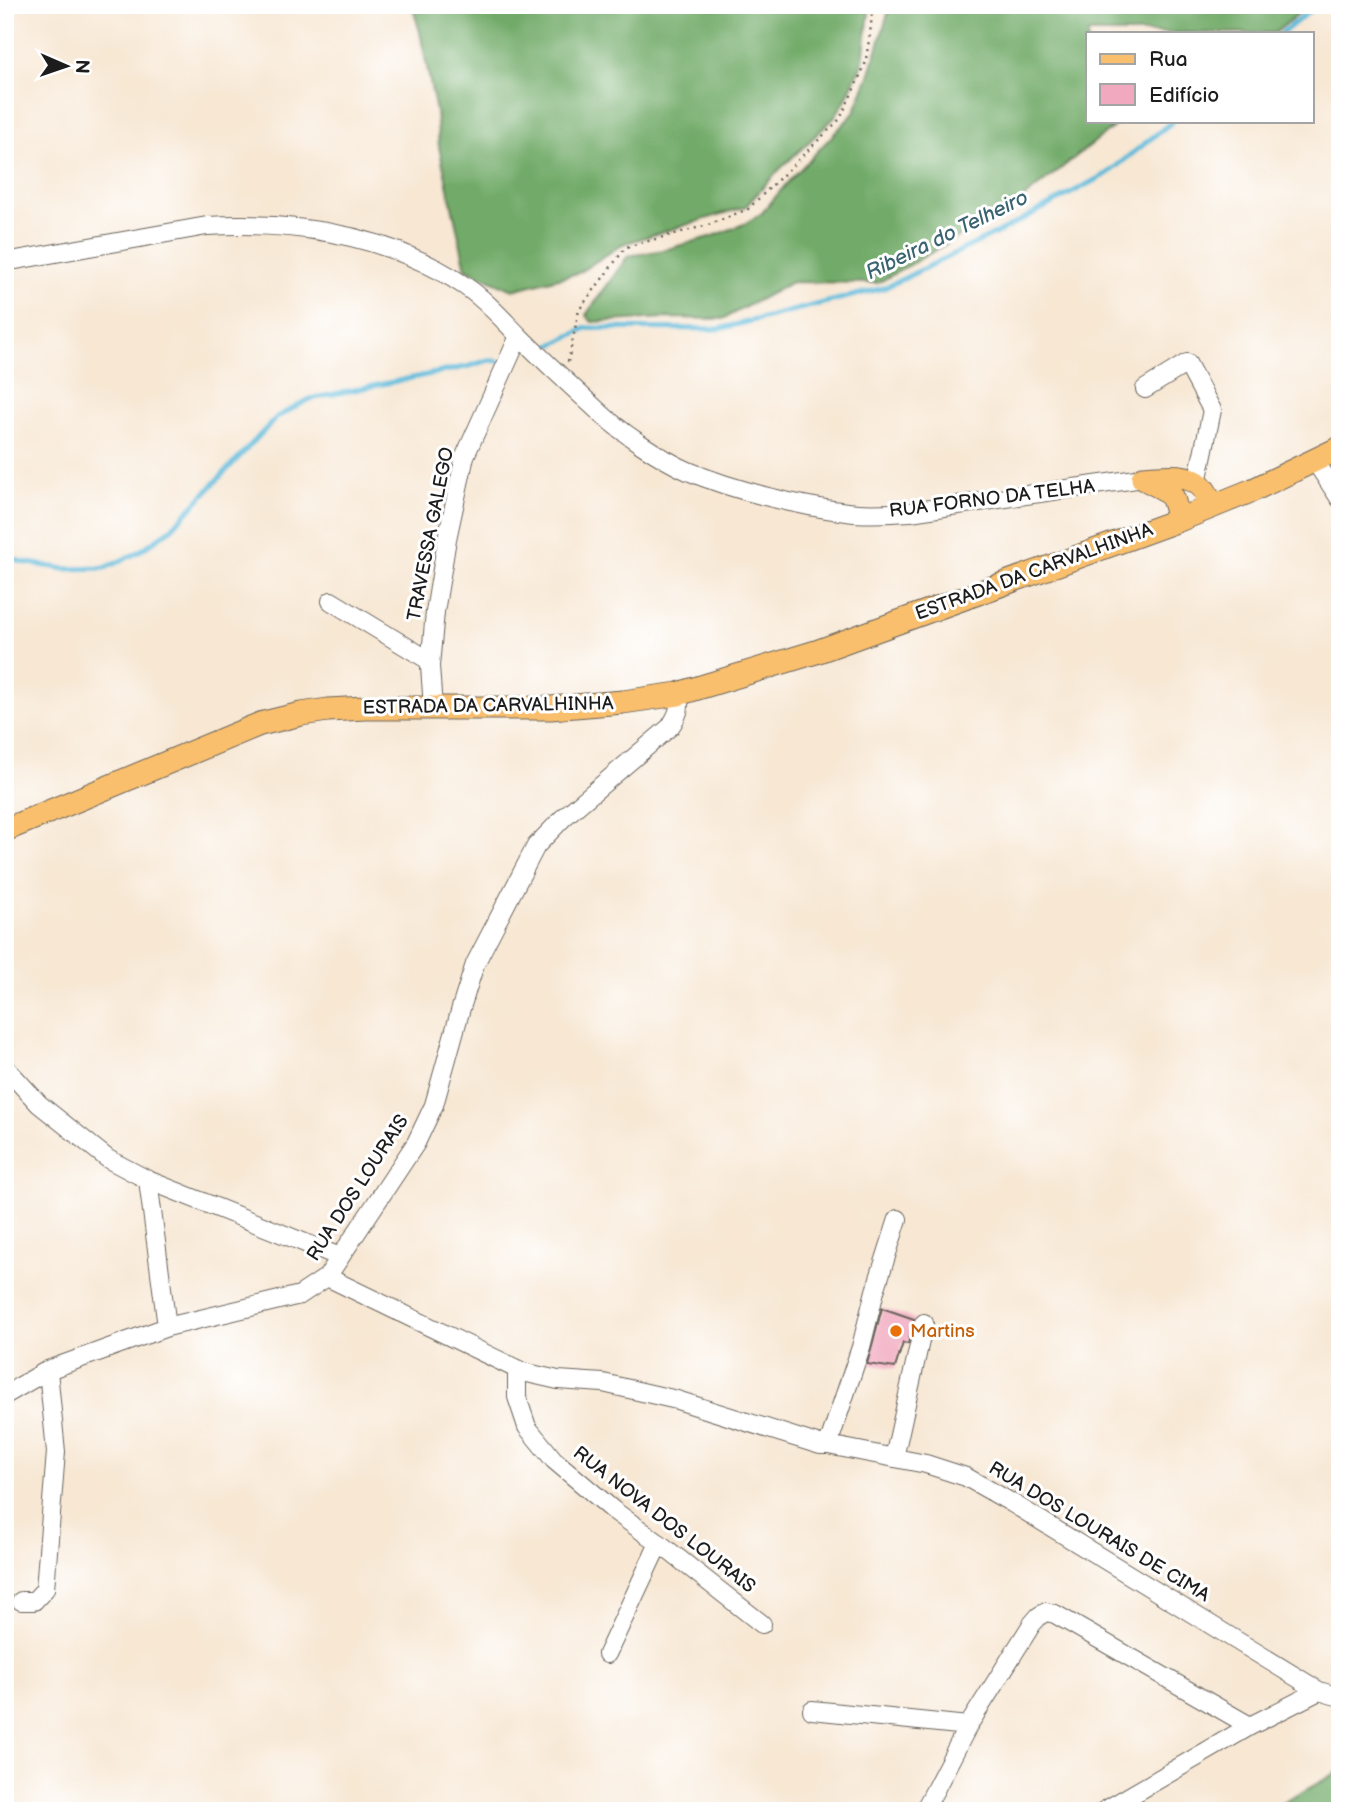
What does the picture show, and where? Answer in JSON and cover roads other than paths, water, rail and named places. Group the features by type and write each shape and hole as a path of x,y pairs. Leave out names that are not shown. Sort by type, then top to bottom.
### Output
{"main road":[{"name":"ESTRADA DA CARVALHINHA","path":"5,830 260,724 279,719 328,710 551,708 678,694 816,652 1176,509 1213,506 1340,448"},
{"name":"RUA FORNO DA TELHA","path":"1143,478 1177,477 1194,481"},
{"path":"1143,478 1164,489 1176,509"},
{"path":"1176,509 1176,487 1180,483 1194,481 1205,491 1213,506"}],"street":[{"name":"RUA FORNO DA TELHA","path":"5,262 207,226 302,229 372,242 418,260 481,298 599,412 652,451 687,470 769,496 848,513 910,512 1143,478"},
{"name":"TRAVESSA GALEGO","path":"433,708 430,661 435,612 447,538 465,456 519,336"},
{"path":"1145,389 1187,363 1212,410 1194,481"},
{"path":"1315,461 1340,499"},
{"path":"331,601 430,661"},
{"name":"RUA DOS LOURAIS","path":"5,1395 48,1370 167,1327 300,1295 327,1277 416,1143 434,1105 475,964 536,846 563,818 670,727 680,707 678,694"},
{"path":"5,1067 39,1104 108,1159 148,1180 340,1257"},
{"path":"148,1180 167,1327"},
{"path":"828,1445 898,1219"},
{"name":"RUA DOS LOURAIS DE CIMA","path":"327,1277 523,1372 558,1380 603,1383 677,1400 820,1445 926,1464 966,1477 1319,1691 1340,1696"},
{"path":"894,1458 924,1323"},
{"name":"RUA NOVA DOS LOURAIS","path":"517,1369 517,1397 527,1427 554,1460 613,1510 762,1625"},
{"path":"20,1601 34,1601 44,1589 56,1451 48,1370"},
{"path":"607,1654 659,1543"},
{"path":"924,1811 968,1726 1032,1624 1046,1612 1055,1614 1250,1726"},
{"path":"1104,1811 1250,1726 1319,1691"},
{"path":"812,1710 968,1726"}],"waterway":[{"name":"Ribeira do Telheiro","path":"1283,32 1317,5"},
{"name":"Ribeira do Telheiro","path":"550,346 586,328 719,329 884,288 1003,230 1108,173 1172,122"},
{"name":"Ribeira do Telheiro","path":"5,555 22,562 65,569 105,568 137,553 171,529 277,417 310,399 489,360 498,361"}],"place":[{"name":"Martins","path":"896,1331"}]}
